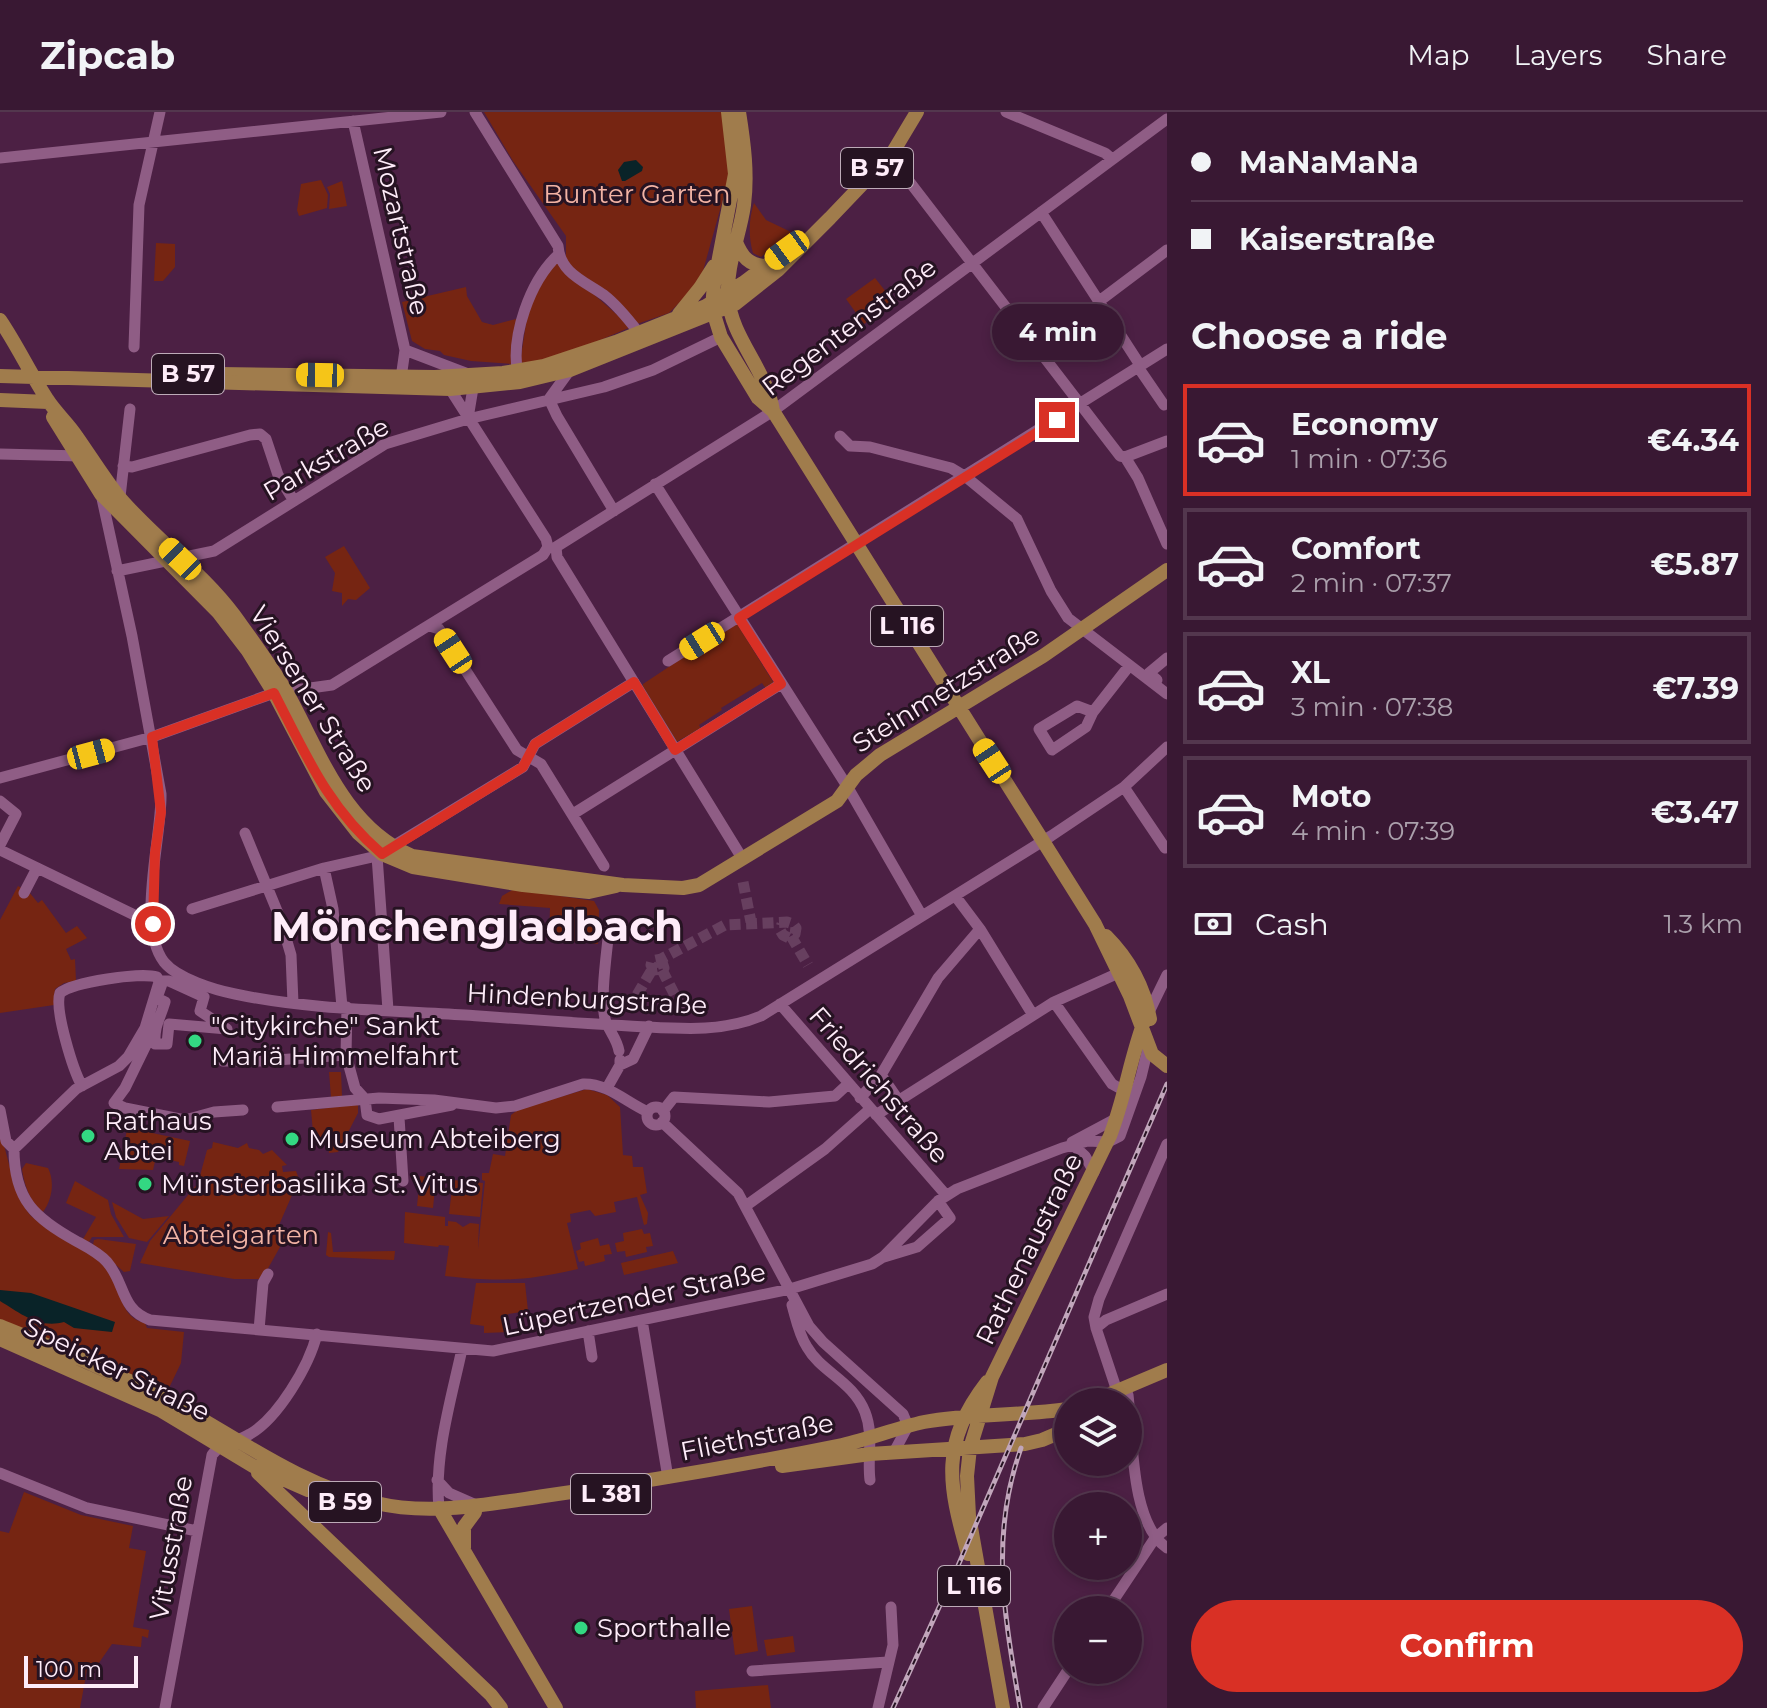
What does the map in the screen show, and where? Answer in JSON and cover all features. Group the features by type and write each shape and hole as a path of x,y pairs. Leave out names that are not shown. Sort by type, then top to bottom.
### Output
{"main road":[{"name":"L 116","path":"728,112 735,174 712,309 721,337 758,398 773,411 1095,924 1142,1027"},
{"path":"728,300 747,176 739,112"},
{"name":"B 57","path":"0,376 450,389 513,375 570,370 712,309 778,270 889,155 917,112"},
{"name":"B 57","path":"728,300 765,266 830,218"},
{"path":"736,242 746,260 765,266"},
{"path":"676,318 700,288 720,255"},
{"name":"L 116","path":"728,300 735,325 767,386 773,411"},
{"name":"B 57","path":"513,375 581,356 676,318 712,309"},
{"name":"Viersener Straße","path":"5,330 48,402 50,412 83,456 218,612 280,692"},
{"name":"B 57","path":"0,369 473,382"},
{"path":"0,400 16,396 34,378"},
{"path":"385,388 396,384 401,378"},
{"path":"0,400 48,402"},
{"name":"Viersener Straße","path":"83,456 101,494 174,560 201,579 230,610 280,692 326,792 358,833 384,853 620,885"},
{"name":"Steinmetzstraße","path":"620,885 690,887 742,858 837,801 856,775 880,755 1083,629 1167,570"},
{"name":"L 116","path":"1095,924 1121,951 1136,976 1148,1011"},
{"path":"1148,1011 1157,1050 1166,1064"},
{"name":"Rathenaustraße","path":"970,1448 974,1421 992,1377 1108,1142 1148,1011"},
{"path":"1142,1027 1154,1058 1166,1064"},
{"name":"Speicker Straße","path":"0,1326 164,1398 235,1440"},
{"name":"Speicker Straße","path":"0,1339 160,1410 253,1466"},
{"path":"1134,1388 1167,1370"},
{"path":"1141,1388 1167,1378"},
{"path":"935,1450 974,1421 1002,1414 1054,1410"},
{"path":"953,1449 974,1421"},
{"name":"Fliethstraße","path":"474,1508 668,1478 871,1437 908,1426 974,1421"},
{"name":"L 116","path":"960,1431 953,1449 952,1492 971,1565 996,1708"},
{"name":"L 381","path":"953,1449 1025,1444 1054,1435"},
{"name":"Fliethstraße","path":"235,1440 280,1467 334,1491 379,1504 440,1512"},
{"name":"L 116","path":"970,1448 967,1476 969,1516 1003,1708"},
{"name":"Fliethstraße","path":"253,1466 323,1495 399,1515 624,1492 870,1454 953,1449"},
{"name":"B 59","path":"253,1466 501,1708"},
{"path":"465,1552 464,1527 474,1508"},
{"path":"440,1512 556,1708"}],"street":[{"path":"134,347 139,205 160,112"},
{"path":"0,158 441,112"},
{"path":"475,112 558,246 558,255 569,272 606,296 639,333"},
{"path":"1006,112 1105,153 1112,159"},
{"name":"Mozartstraße","path":"353,121 405,350 401,378"},
{"name":"Regentenstraße","path":"634,682 557,557 556,547 773,411 1112,159 1164,126"},
{"path":"889,155 1120,456 1125,457 1167,441"},
{"path":"1041,212 1164,405"},
{"path":"1098,302 1167,250"},
{"path":"513,375 525,310 539,277 558,255"},
{"name":"Parkstraße","path":"117,571 214,551 385,444 468,419 604,387 653,370 721,337"},
{"path":"668,661 1167,349"},
{"name":"Mozartstraße","path":"405,350 473,382"},
{"path":"570,370 549,399 614,511"},
{"path":"468,419 473,382"},
{"path":"0,778 152,737 280,692 332,685 543,555 548,547 546,539 450,389"},
{"path":"120,497 130,409"},
{"path":"123,466 132,467 260,434 266,439 278,475 294,501"},
{"path":"840,436 850,446 870,447 951,468 966,477 1017,519 1058,604 1068,618 1129,666 1167,691"},
{"path":"0,454 83,456"},
{"path":"1125,457 1138,478 1167,544"},
{"path":"655,484 847,786 922,916"},
{"path":"82,1086 60,1020 57,1000 63,989 93,982 157,977 168,966 161,956 153,924 155,853 161,812 152,737 101,494"},
{"path":"201,579 205,563 214,551"},
{"path":"430,626 439,629 517,750 541,764 604,866"},
{"path":"1167,658 1149,673 1167,691"},
{"path":"1093,712 1077,706 1039,729 1052,750 1086,727 1093,712 1129,666"},
{"path":"192,909 384,853 523,767 535,744 634,682 742,858"},
{"path":"573,814 781,684"},
{"name":"Hindenburgstraße","path":"168,966 203,984 233,994 293,1003 698,1029 731,1027 761,1016 956,897 1124,787 1167,747"},
{"path":"1124,787 1163,846"},
{"path":"0,801 16,814 0,847 153,924"},
{"path":"245,833 268,885 291,955 293,1003"},
{"path":"384,853 388,1010"},
{"path":"24,893 37,868"},
{"path":"324,868 333,909 346,1055 355,1088 365,1099 365,1110 372,1118 399,1117 460,1104"},
{"path":"956,897 980,929 1033,1015"},
{"path":"607,1088 619,1056 617,1041 607,1024 604,1009 609,929"},
{"path":"860,1098 881,1075 938,978 980,929"},
{"path":"747,1205 873,1112 899,1101 1054,1002 1119,971 1152,980 1167,975"},
{"path":"1148,1011 1167,975"},
{"path":"0,1110 6,1141 14,1149 82,1086 119,1066 145,1028 159,982 157,977"},
{"path":"163,981 204,997 200,1011 227,1029 169,1024 167,1044 155,1044 155,1025 165,1002 157,998 163,981"},
{"path":"1054,1002 1115,1087 1123,1090"},
{"name":"Friedrichstraße","path":"780,1004 942,1198"},
{"name":"Rathenaustraße","path":"1108,1142 1122,1132 1141,1077 1149,1047 1148,1011"},
{"path":"619,1056 633,1059 649,1026"},
{"path":"145,1028 147,1043 125,1088 114,1103 185,1120 214,1112 243,1110"},
{"path":"227,1061 346,1055"},
{"path":"1141,1077 1166,1064"},
{"path":"881,1075 899,1101"},
{"path":"277,1107 365,1099 434,1100 496,1108 515,1106 583,1084 607,1088 622,1100 648,1112 655,1107 747,1205 787,1290 808,1349 853,1391 867,1416 871,1437 870,1480"},
{"path":"663,1116 674,1097 769,1102 835,1096 848,1084"},
{"path":"399,1117 403,1181"},
{"path":"1068,1147 1117,1118"},
{"name":"Lüpertzender Straße","path":"883,1257 942,1198 975,1181 1088,1141 1108,1142"},
{"path":"1117,1388 1094,1317 1167,1144"},
{"path":"1068,1147 1085,1156 1094,1172"},
{"name":"Lüpertzender Straße","path":"14,1149 17,1178 33,1212 44,1223 104,1258 118,1277 131,1309 150,1320 462,1349 510,1349 787,1290 864,1267 883,1257 917,1247 950,1218 942,1198"},
{"path":"259,1330 263,1283 268,1274"},
{"path":"787,1290 809,1326 823,1342 900,1412 908,1426 894,1452"},
{"path":"1096,1328 1106,1320 1167,1294"},
{"path":"642,1320 668,1478"},
{"path":"588,1331 592,1357"},
{"path":"219,1446 250,1434 284,1403 317,1334"},
{"path":"440,1512 437,1480 452,1417 462,1349"},
{"name":"Vitusstraße","path":"165,1708 209,1464 219,1446"},
{"path":"0,1473 87,1508 197,1531"},
{"path":"1137,1476 1143,1513 1155,1538 1167,1548"},
{"path":"437,1480 449,1493 474,1508"},
{"path":"1116,1596 1155,1538 1167,1528"},
{"path":"878,1708 894,1636 891,1607"},
{"path":"752,1671 888,1662"},
{"path":"1043,1708 1059,1684"}],"green space":[{"name":"Bunter Garten","path":"484,112 723,112 728,141 728,181 703,271 695,287 669,313 637,324 566,262 566,236 513,161"},
{"path":"321,180 328,195 327,208 299,216 301,184"},
{"path":"342,181 347,206 329,209 327,187"},
{"path":"754,203 766,220 791,232 761,257 753,253 750,240"},
{"path":"156,243 175,244 175,267 163,281 154,281"},
{"path":"558,263 631,327 561,355 520,363 528,310 551,266"},
{"path":"875,278 894,302 864,324 846,299"},
{"path":"466,287 467,296 482,322 493,325 516,319 512,364 471,361 444,355 412,341 402,302"},
{"path":"344,546 370,588 356,600 348,599 342,606 342,593 332,591 335,573 325,557"},
{"path":"737,624 775,685 767,690 762,683 721,708 699,725 701,729 676,742 643,684"},
{"path":"18,886 29,892 38,903 42,900 66,933 77,926 87,938 66,949 71,960 75,959 76,981 64,983 55,989 54,1005 0,1013 0,920"},
{"path":"514,889 594,901 599,910 598,944 549,939 550,908 499,904 502,896"},
{"path":"329,1072 341,1072 342,1096 331,1097"},
{"path":"587,1089 607,1095 620,1107 623,1155 632,1156 633,1167 643,1167 647,1193 640,1195 648,1213 647,1224 644,1225 637,1197 614,1202 616,1212 595,1216 590,1210 570,1214 571,1222 567,1223 578,1269 527,1278 497,1280 445,1276 449,1246 404,1243 405,1212 445,1217 445,1226 448,1226 448,1221 463,1227 470,1223 479,1224 478,1249 485,1181 482,1180 482,1173 489,1173 493,1154 505,1156 511,1115 519,1109"},
{"path":"358,1104 358,1113 338,1152 329,1153 328,1142 314,1143 311,1110"},
{"path":"128,1125 190,1141 184,1166 156,1157 153,1170 119,1169"},
{"path":"0,1133 15,1187 31,1216 84,1249 103,1265 115,1281 126,1310 145,1323 147,1328 184,1332 181,1363 167,1392 0,1322"},
{"name":"Abteigarten","path":"213,1142 238,1148 247,1143 249,1148 263,1154 272,1150 287,1165 282,1166 283,1172 296,1171 299,1179 279,1225 289,1231 262,1279 234,1279 140,1263 150,1241 198,1183 207,1150 212,1148"},
{"path":"26,1163 48,1168 50,1173 52,1191 43,1212 26,1187 22,1169"},
{"path":"420,1176 436,1178 433,1208 417,1206"},
{"path":"453,1180 483,1183 480,1217 449,1214"},
{"path":"75,1181 108,1200 111,1214 124,1237 92,1237 89,1242 83,1239 96,1217 66,1203"},
{"path":"112,1202 143,1219 169,1216 147,1242 129,1238 116,1217"},
{"path":"642,1229 644,1234 650,1233 653,1246 646,1247 647,1252 626,1257 625,1251 617,1252 615,1243 624,1241 623,1233"},
{"path":"328,1232 331,1233 333,1252 395,1251 394,1260 329,1257 326,1255"},
{"path":"598,1238 600,1246 609,1244 612,1254 604,1255 605,1261 585,1266 584,1261 579,1262 576,1251 581,1249 580,1243"},
{"path":"94,1240 136,1244 130,1271 124,1272 93,1245"},
{"path":"673,1251 678,1263 624,1275 621,1263"},
{"path":"476,1283 525,1283 528,1311 508,1314 510,1332 484,1333 484,1326 470,1324"},
{"path":"24,1492 81,1515 133,1526 129,1548 146,1551 133,1627 149,1630 148,1638 142,1636 141,1647 112,1644 94,1670 87,1670 80,1708 0,1708 0,1531 9,1533"},
{"path":"752,1606 758,1651 735,1655 729,1609"},
{"path":"793,1636 795,1652 767,1656 764,1640"},
{"path":"768,1685 771,1708 696,1708 695,1691"}],"shaded area":[{"path":"636,160 643,167 642,171 622,181 618,170 624,162"},
{"path":"0,1290 31,1293 115,1322 112,1332 74,1328 64,1322 38,1322 0,1301"}],"tunnel":[{"path":"743,882 751,922"},
{"path":"661,959 664,968 655,970 652,961 725,925 787,922 796,928 795,934 789,938 783,935 780,930 782,924"},
{"path":"791,936 808,965"},
{"path":"637,995 653,968"},
{"path":"662,970 684,1013"}],"railway":[{"path":"893,1708 1167,1084"},
{"path":"1020,1708 1005,1609 1003,1546 1011,1481 1021,1448"}],"place":[{"name":"\"Citykirche\" Sankt Mariä Himmelfahrt","path":"195,1041"},
{"name":"Rathaus Abtei","path":"88,1136"},
{"name":"Museum Abteiberg","path":"292,1139"},
{"name":"Münsterbasilika St. Vitus","path":"145,1184"},
{"name":"Sporthalle","path":"581,1628"}],"district":[{"name":"Mönchengladbach","path":"477,926"}],"route":[{"path":"153,924 152,899 161,794 152,737 274,693 326,792 358,833 382,854 523,767 535,744 634,682 675,750 781,684 739,618 1057,420"}]}
